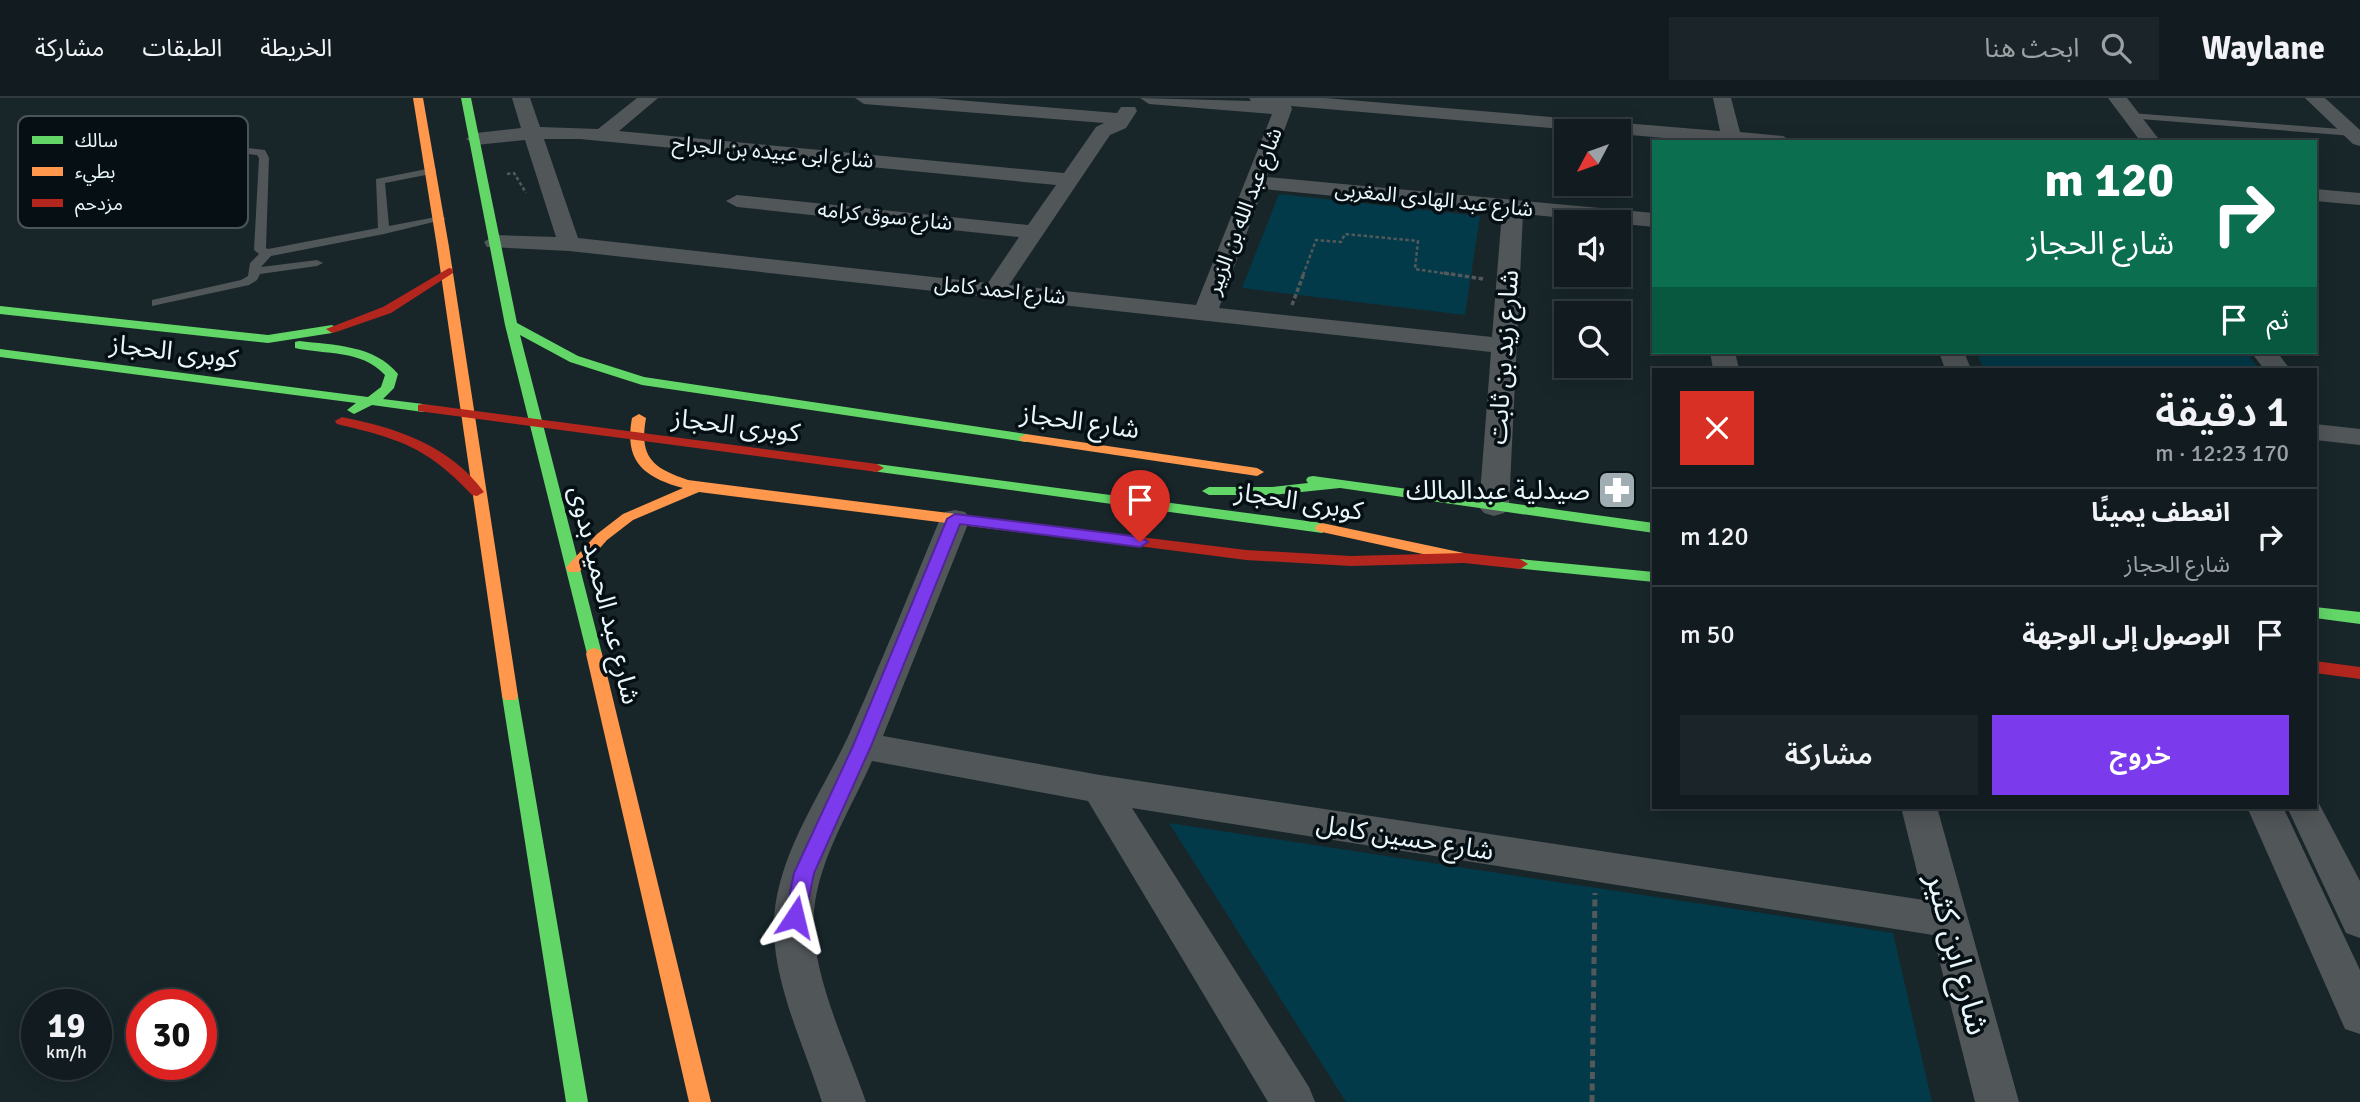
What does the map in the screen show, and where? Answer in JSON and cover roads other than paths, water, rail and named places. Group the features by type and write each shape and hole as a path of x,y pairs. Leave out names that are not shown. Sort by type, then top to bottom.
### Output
{"main road":[{"path":"418,98 441,219 477,492 577,1102"},
{"name":"شارع عبد الحميد بدوى","path":"466,98 512,325 574,568 700,1102"},
{"path":"268,339 323,332 369,318 409,300 449,271"},
{"path":"0,310 268,339 377,359 390,368 391,381 379,396 358,408 325,419 372,426 418,439 453,463 477,492"},
{"name":"شارع الحجاز","path":"512,325 568,359 590,368 672,385 1494,507 1652,528"},
{"name":"كوبرى الحجاز","path":"0,353 1303,524 1464,558"},
{"path":"374,377 401,380"},
{"path":"442,385 482,390"},
{"path":"672,385 645,407 634,432 634,444 638,456 660,476 697,487 1246,555 1351,561 1464,558 1652,577"},
{"path":"509,393 549,399"},
{"name":"كوبرى الحجاز","path":"630,411 656,415"},
{"name":"كوبرى الحجاز","path":"1196,490 1272,491 1339,484"},
{"path":"574,568 617,522 647,504 697,487"},
{"path":"2317,612 2360,618"},
{"path":"2317,667 2360,673"}],"street":[{"path":"521,98 569,244"},
{"path":"602,135 649,98"},
{"path":"864,98 972,102 1101,125 1123,120 1136,98"},
{"path":"995,289 1069,180 1101,125 1112,98"},
{"path":"1149,98 1524,125"},
{"path":"1258,98 1554,128"},
{"path":"1524,98 1524,125"},
{"path":"1553,98 1557,119"},
{"path":"1631,134 1731,140 1722,98"},
{"path":"2116,98 2149,140"},
{"path":"2314,98 2357,137"},
{"name":"شارع عبد الله بن الزبير","path":"1205,313 1283,109"},
{"name":"شارع ابى عبيده بن الجراح","path":"476,139 533,133 602,135 1069,180"},
{"path":"1631,138 1652,140"},
{"name":"شارع عبد الهادى المغربى","path":"1255,182 1652,220"},
{"path":"2317,187 2354,196"},
{"path":"2317,195 2354,196"},
{"path":"2354,196 2360,218"},
{"name":"شارع سوق كرامه","path":"737,201 1034,232"},
{"name":"شارع زيد بن ثابت","path":"1494,507 1513,207"},
{"name":"شارع احمد كامل","path":"495,242 569,244 1503,346"},
{"path":"2266,354 2276,368"},
{"path":"2318,429 2360,437"},
{"path":"844,1102 800,962 794,933 796,902 804,873 862,746 955,519"},
{"name":"شارع حسين كامل","path":"862,746 1100,789 1950,920"},
{"path":"1100,789 1293,1102"},
{"name":"شارع ابن كثير","path":"1920,809 1997,1102"},
{"path":"2266,809 2356,998"},
{"path":"2306,809 2360,921"}],"lane":[{"path":"2131,116 2357,137"},
{"path":"248,151 261,152 264,158 260,250 267,253"},
{"path":"384,230 380,181 432,170"},
{"path":"156,303 246,283 253,278 258,261 267,253 441,219"},
{"path":"254,271 317,262"}],"place":[{"name":"صيدلية عبدالمالك","path":"1617,490"}]}
